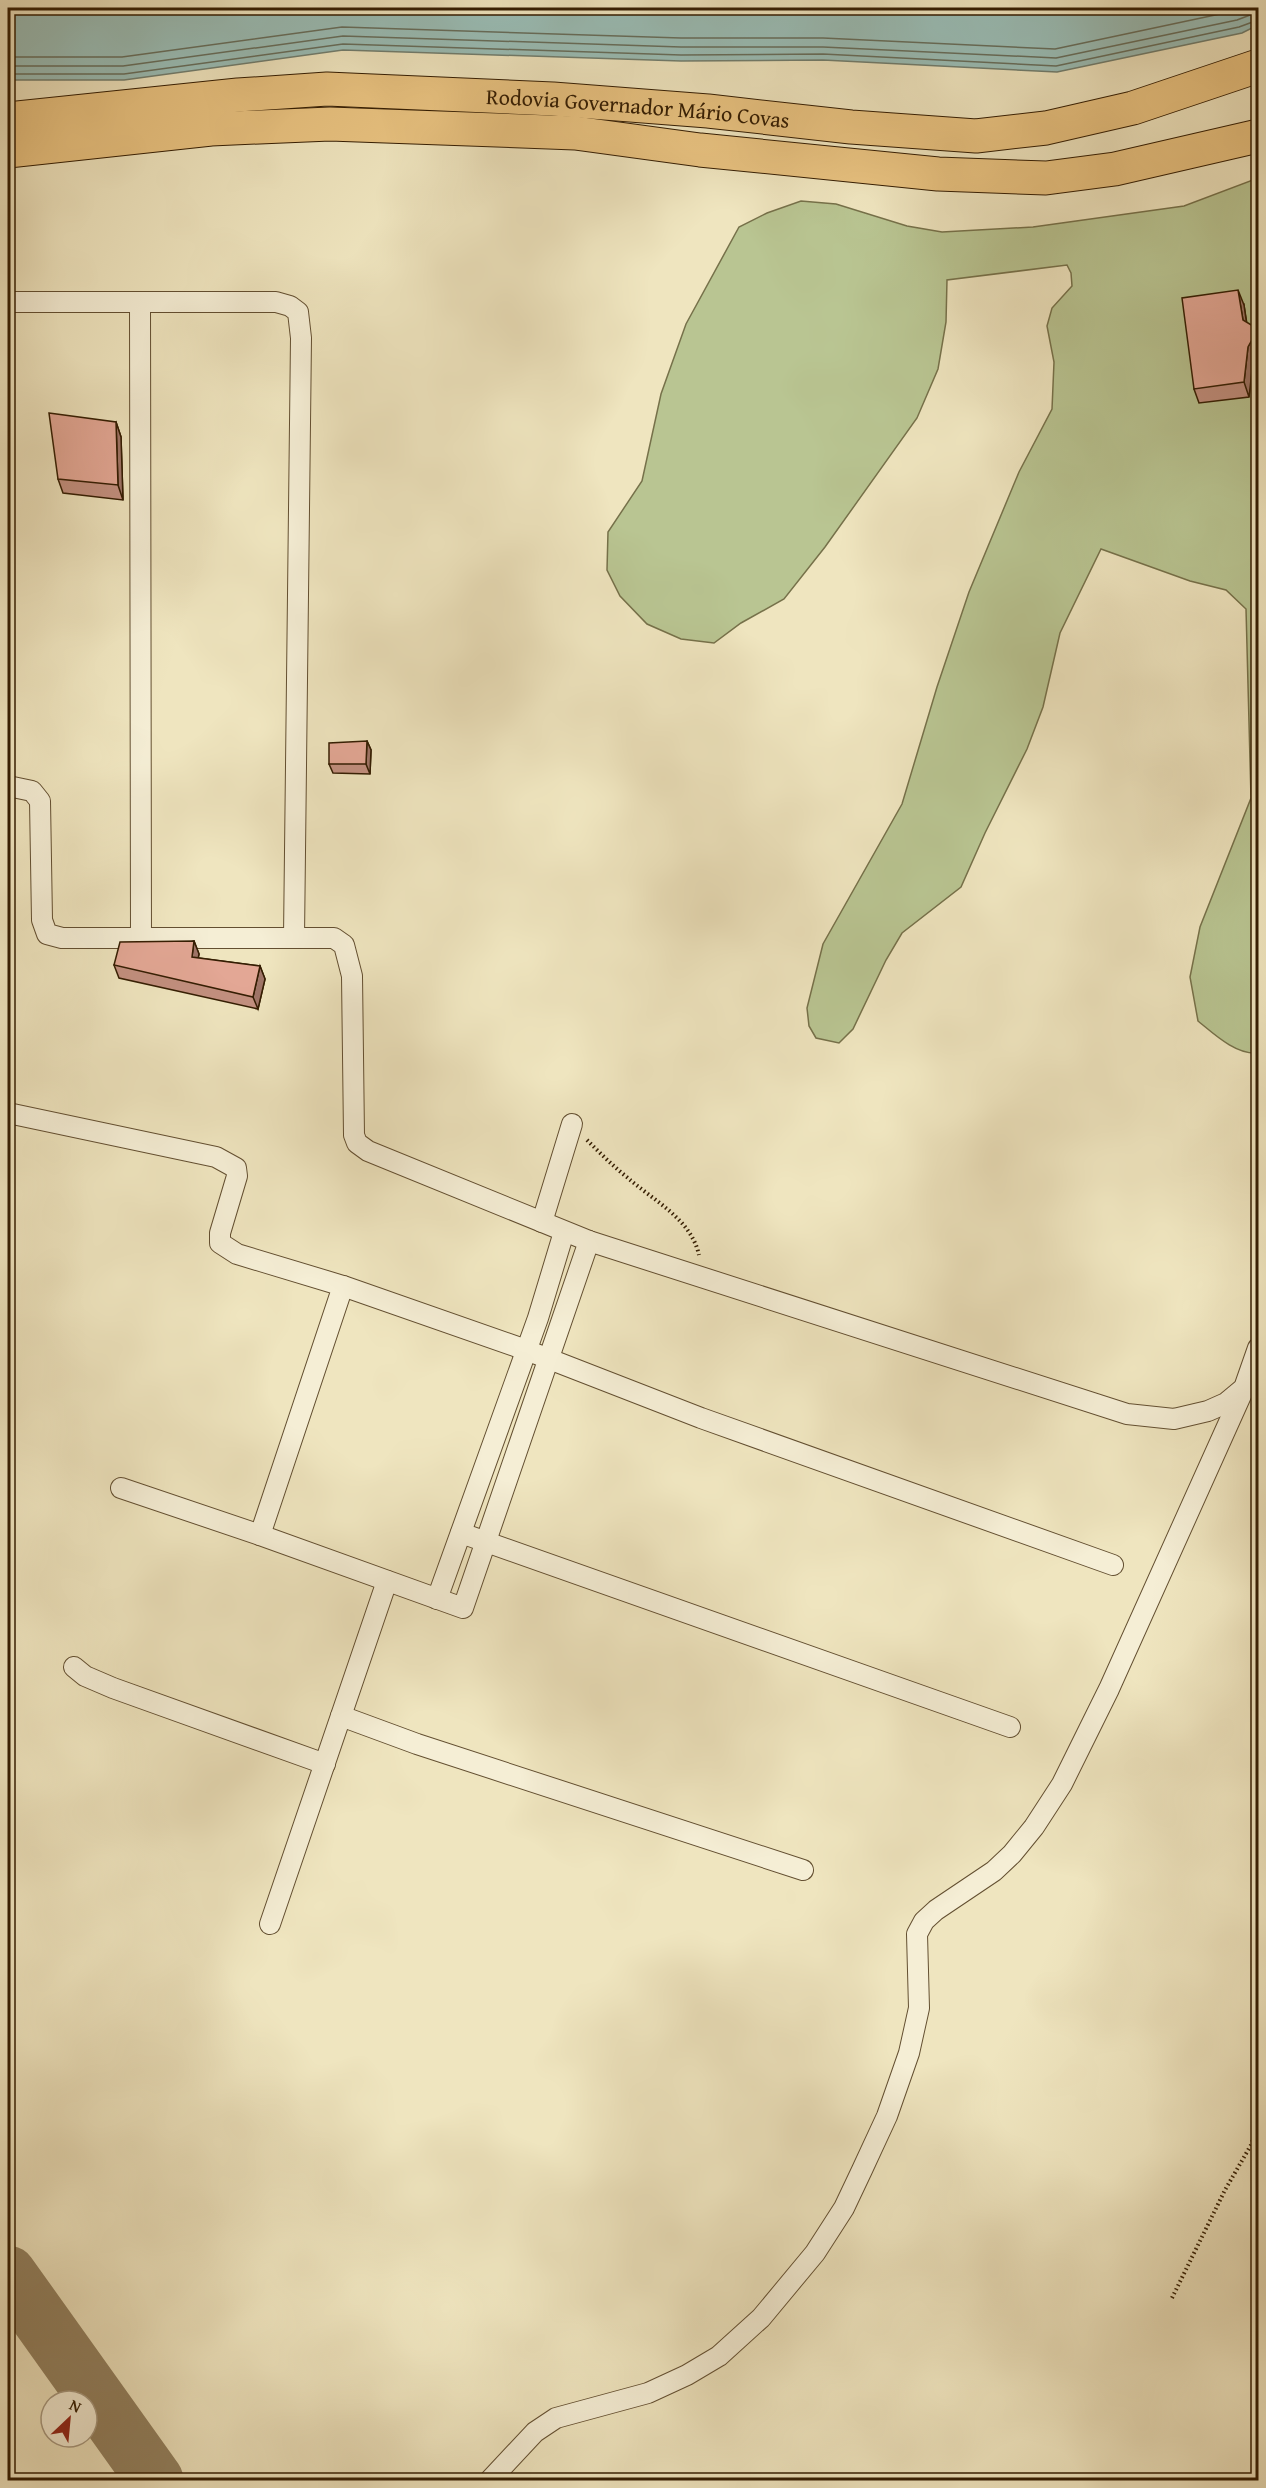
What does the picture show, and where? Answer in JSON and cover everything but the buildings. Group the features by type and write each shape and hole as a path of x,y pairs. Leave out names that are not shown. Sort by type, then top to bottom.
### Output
{"highway":[{"name":"Rodovia Governador Mário Covas","path":"8,118 327,89 553,99 708,111 851,127 976,136 1046,128 1133,108 1258,66"},
{"name":"Rodovia Governador Mário Covas","path":"8,151 211,129 330,124 574,133 700,150 938,174 1046,178 1115,169 1258,136"}],"street":[{"path":"8,302 140,304 276,302 290,306 298,312 302,338 294,937"},
{"path":"140,304 141,938"},
{"path":"8,786 32,791 40,801 42,920 47,934 62,938 334,938 344,945 352,975 354,1135 357,1143 368,1151 589,1241 1127,1414 1174,1419 1208,1411 1226,1403 1244,1388"},
{"path":"8,1113 216,1157 227,1162 236,1168 237,1176 220,1233 220,1243 237,1254 343,1286 526,1350 701,1418 1113,1565"},
{"path":"542,1222 572,1124"},
{"path":"437,1599 526,1350 564,1232"},
{"path":"121,1488 463,1608 589,1241"},
{"path":"260,1535 343,1286"},
{"path":"490,2481 535,2432 556,2418 648,2393 687,2375 719,2356 761,2318 815,2253 844,2208 862,2170 887,2116 909,2053 919,2008 917,1934 924,1921 936,1910 994,1871 1012,1854 1034,1827 1062,1784 1095,1719 1244,1388 1258,1348"},
{"path":"461,1533 1010,1727"},
{"path":"270,1924 387,1581"},
{"path":"74,1667 85,1676 113,1689 325,1764"},
{"path":"341,1716 417,1744 803,1870"}],"path":[{"path":"572,1124 609,1161 673,1214 689,1231 698,1251 702,1276"},
{"path":"1172,2298 1225,2190 1251,2145 1258,2126"}],"green space":[{"path":"1258,178 1258,1053 1242,1051 1234,1047 1198,1021 1190,977 1200,927 1251,798 1246,609 1226,590 1190,581 1101,549 1060,633 1043,707 1027,749 961,887 902,933 886,960 853,1029 839,1043 816,1038 809,1026 807,1008 823,944 902,804 937,687 969,592 1019,472 1052,409 1054,362 1047,326 1052,308 1072,286 1071,273 1067,265 947,280 946,322 938,369 917,418 825,547 784,599 741,623 714,643 681,639 647,624 620,596 607,570 608,532 642,481 661,394 686,324 739,227 767,213 801,201 836,204 907,226 942,232 1033,227 1184,206"}],"water":[{"path":"8,8 1258,8 1258,25 1242,33 1057,72 823,60 681,61 343,50 124,80 8,80"}],"taxiway":[{"path":"8,2274 155,2480"}]}
